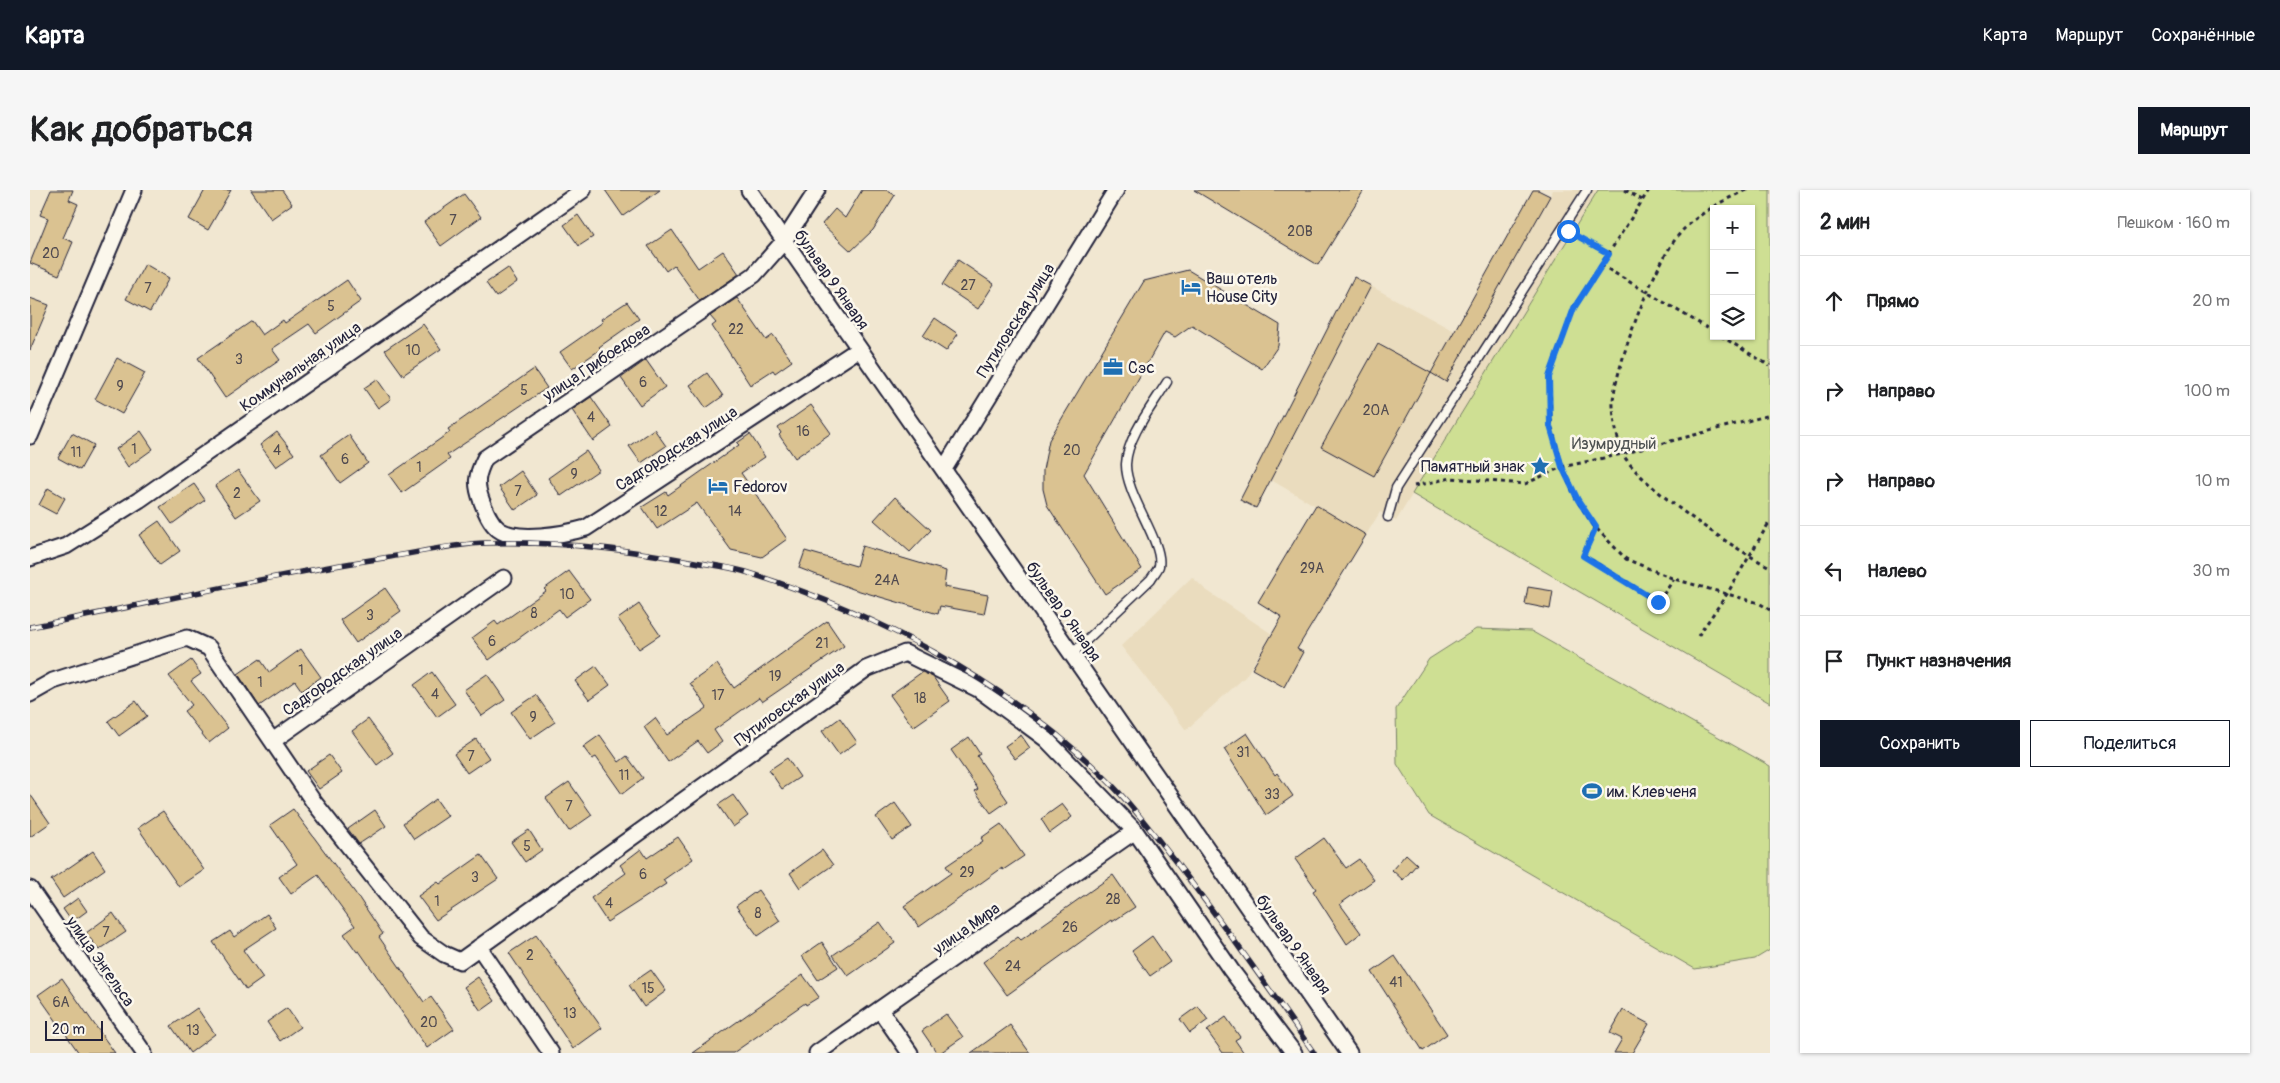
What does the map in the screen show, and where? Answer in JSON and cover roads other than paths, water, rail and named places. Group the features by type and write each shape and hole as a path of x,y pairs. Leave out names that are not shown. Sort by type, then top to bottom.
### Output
{"street":[{"path":"30,436 134,190"},
{"name":"Коммунальная улица","path":"30,558 66,546 139,500 583,190"},
{"name":"бульвар 9 Января","path":"749,190 1349,1053"},
{"path":"784,242 817,190"},
{"name":"Путиловская улица","path":"944,469 1116,190"},
{"name":"улица Грибоедова","path":"498,529 487,515 478,492 477,473 485,458 754,275 784,242"},
{"name":"Садгородская улица","path":"498,529 513,534 539,536 560,535 586,528 859,348"},
{"name":"Садгородская улица","path":"274,740 504,578"},
{"path":"30,694 53,681 187,638 210,648 274,740"},
{"name":"Путиловская улица","path":"274,740 313,802 421,938 444,954 460,961 866,669 905,653 978,689 1046,739 1134,831"},
{"path":"1134,831 1231,970 1294,1053"},
{"name":"улица Мира","path":"817,1053 1134,831"},
{"name":"улица Энгельса","path":"30,889 144,1053"},
{"path":"479,948 552,1053"},
{"path":"880,1010 910,1053"}],"lane":[{"path":"1388,516 1396,488 1587,190"},
{"path":"1072,654 1151,579 1159,566 1157,549 1128,484 1126,464 1129,444 1167,382"}],"railway":[{"path":"30,627 300,572 438,548 474,544 538,543 591,547 669,557 746,572 842,607 935,653 980,679 1023,708 1063,740 1101,774 1131,806 1196,888 1314,1053"}],"place":[{"name":"Ваш отель House City","path":"1191,287"},
{"name":"Сэс","path":"1113,367"},
{"name":"Памятный знак","path":"1540,466"},
{"name":"Fedorov","path":"718,486"},
{"name":"им. Клевченя","path":"1592,791"}],"park label":[{"name":"Изумрудный","path":"1614,443"}]}
